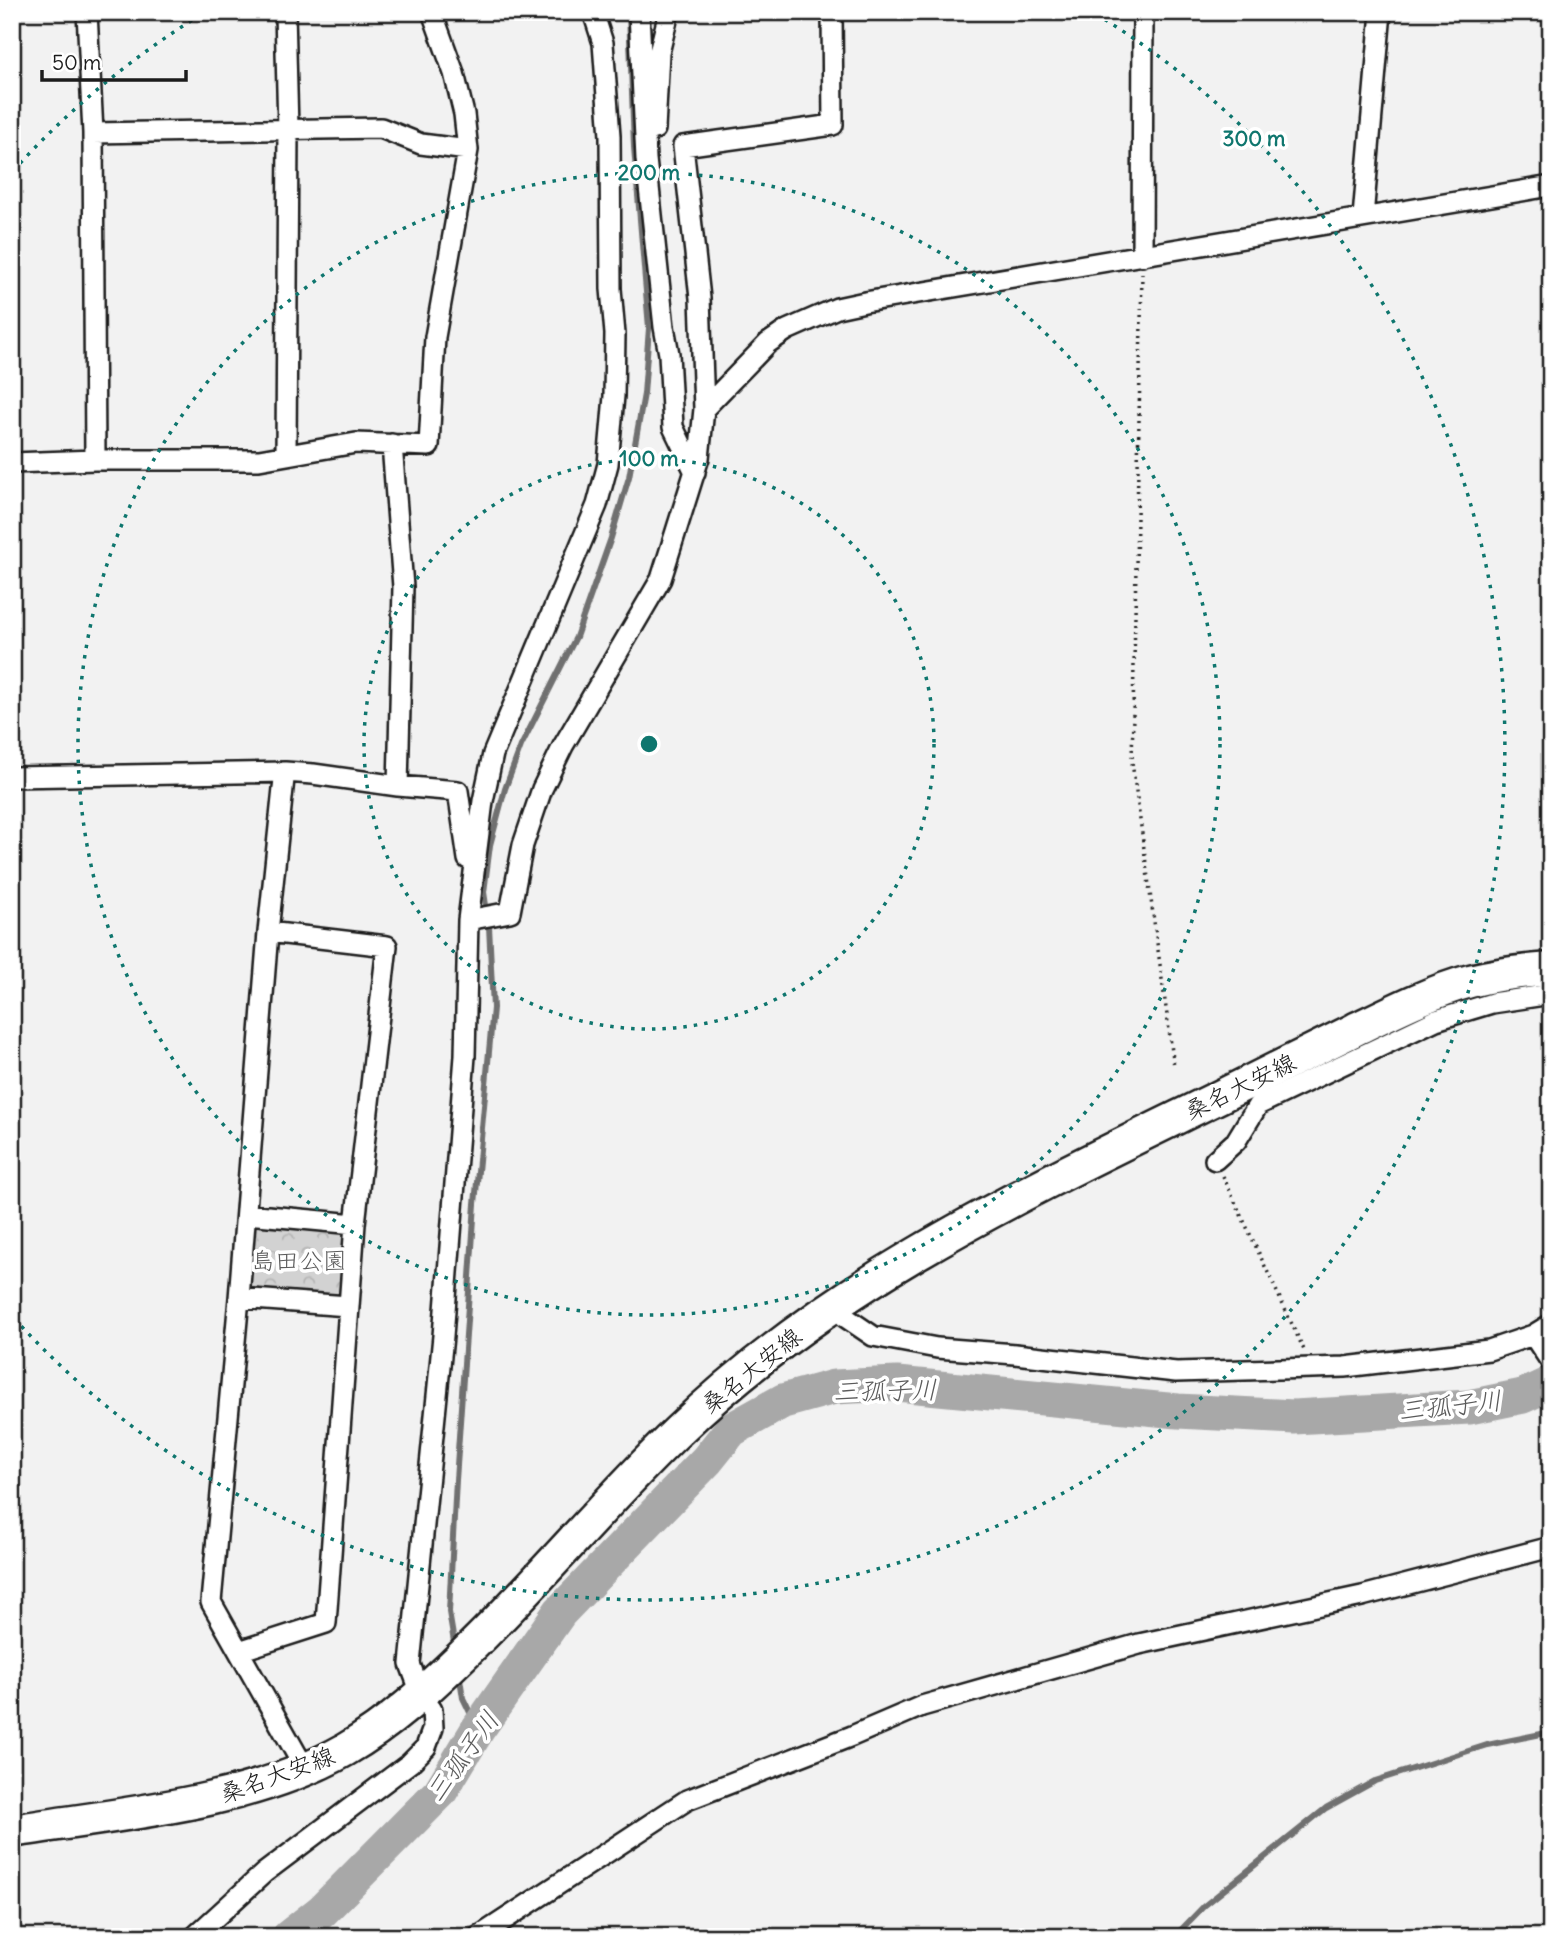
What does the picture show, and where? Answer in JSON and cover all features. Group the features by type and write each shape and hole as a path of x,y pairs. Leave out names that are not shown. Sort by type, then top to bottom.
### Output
{"main road":[{"name":"桑名大安線","path":"12,1830 198,1801 266,1783 305,1769 346,1749 428,1689 491,1628 678,1430 762,1357 836,1303 907,1257 1042,1183 1398,1009 1467,982 1518,971 1551,969"}],"street":[{"path":"87,12 93,133 95,460"},
{"path":"285,12 288,130 286,455"},
{"path":"12,463 259,460 356,443 429,446 435,337 468,150 464,114 454,73 432,12"},
{"path":"472,882 493,754 597,505 608,464 614,396 615,334 611,289 610,136 603,43 593,12"},
{"path":"639,12 643,127 652,228 669,354 673,427 695,472"},
{"path":"652,228 659,53 669,12"},
{"path":"473,919 510,912 523,845 542,789 563,746 661,579 699,458 704,409 700,298 682,146 833,125 832,12"},
{"path":"1142,256 1143,12"},
{"path":"1363,217 1381,12"},
{"path":"93,133 381,128 421,144 468,150"},
{"path":"704,409 768,343 787,330 837,308 1551,186"},
{"path":"392,444 403,587 398,786"},
{"path":"12,777 285,772 458,792 472,882 473,919 466,1056 451,1211 443,1336 410,1664 428,1689 433,1728 426,1747 410,1763 264,1872 194,1937"},
{"path":"284,779 268,932 239,1298 211,1602 305,1769"},
{"path":"239,1651 326,1623 355,1224 387,946 268,932"},
{"path":"1215,1160 1236,1142 1258,1105 1436,1020 1492,1003 1551,994"},
{"path":"246,1213 355,1224"},
{"path":"239,1298 348,1306"},
{"path":"836,1303 845,1317 873,1336 936,1348 1176,1372 1371,1365 1489,1350 1536,1339 1551,1324"},
{"path":"1536,1339 1551,1362"},
{"path":"478,1937 687,1800 922,1706 1139,1644 1362,1596 1551,1547"}],"path":[{"path":"1142,256 1132,762 1174,1066"},
{"path":"1215,1160 1312,1368"}],"green space":[{"name":"島田公園","path":"250,1219 351,1229 345,1300 244,1293"}],"waterway":[{"path":"455,1648 449,1612 456,1480 475,1204 493,1008 489,926 484,892 490,845 505,789 521,746 576,637 611,538 629,477 644,394 649,328 634,147 629,12"},
{"name":"三孤子川","path":"289,1937 322,1911 440,1792 478,1729 560,1612 707,1460 731,1430 783,1401 834,1387 897,1384 1178,1411 1294,1417 1469,1407 1523,1396 1551,1383"},
{"path":"459,1672 463,1698 478,1729"},
{"path":"1174,1937 1204,1906 1326,1808 1375,1781 1487,1745 1551,1732"}]}
